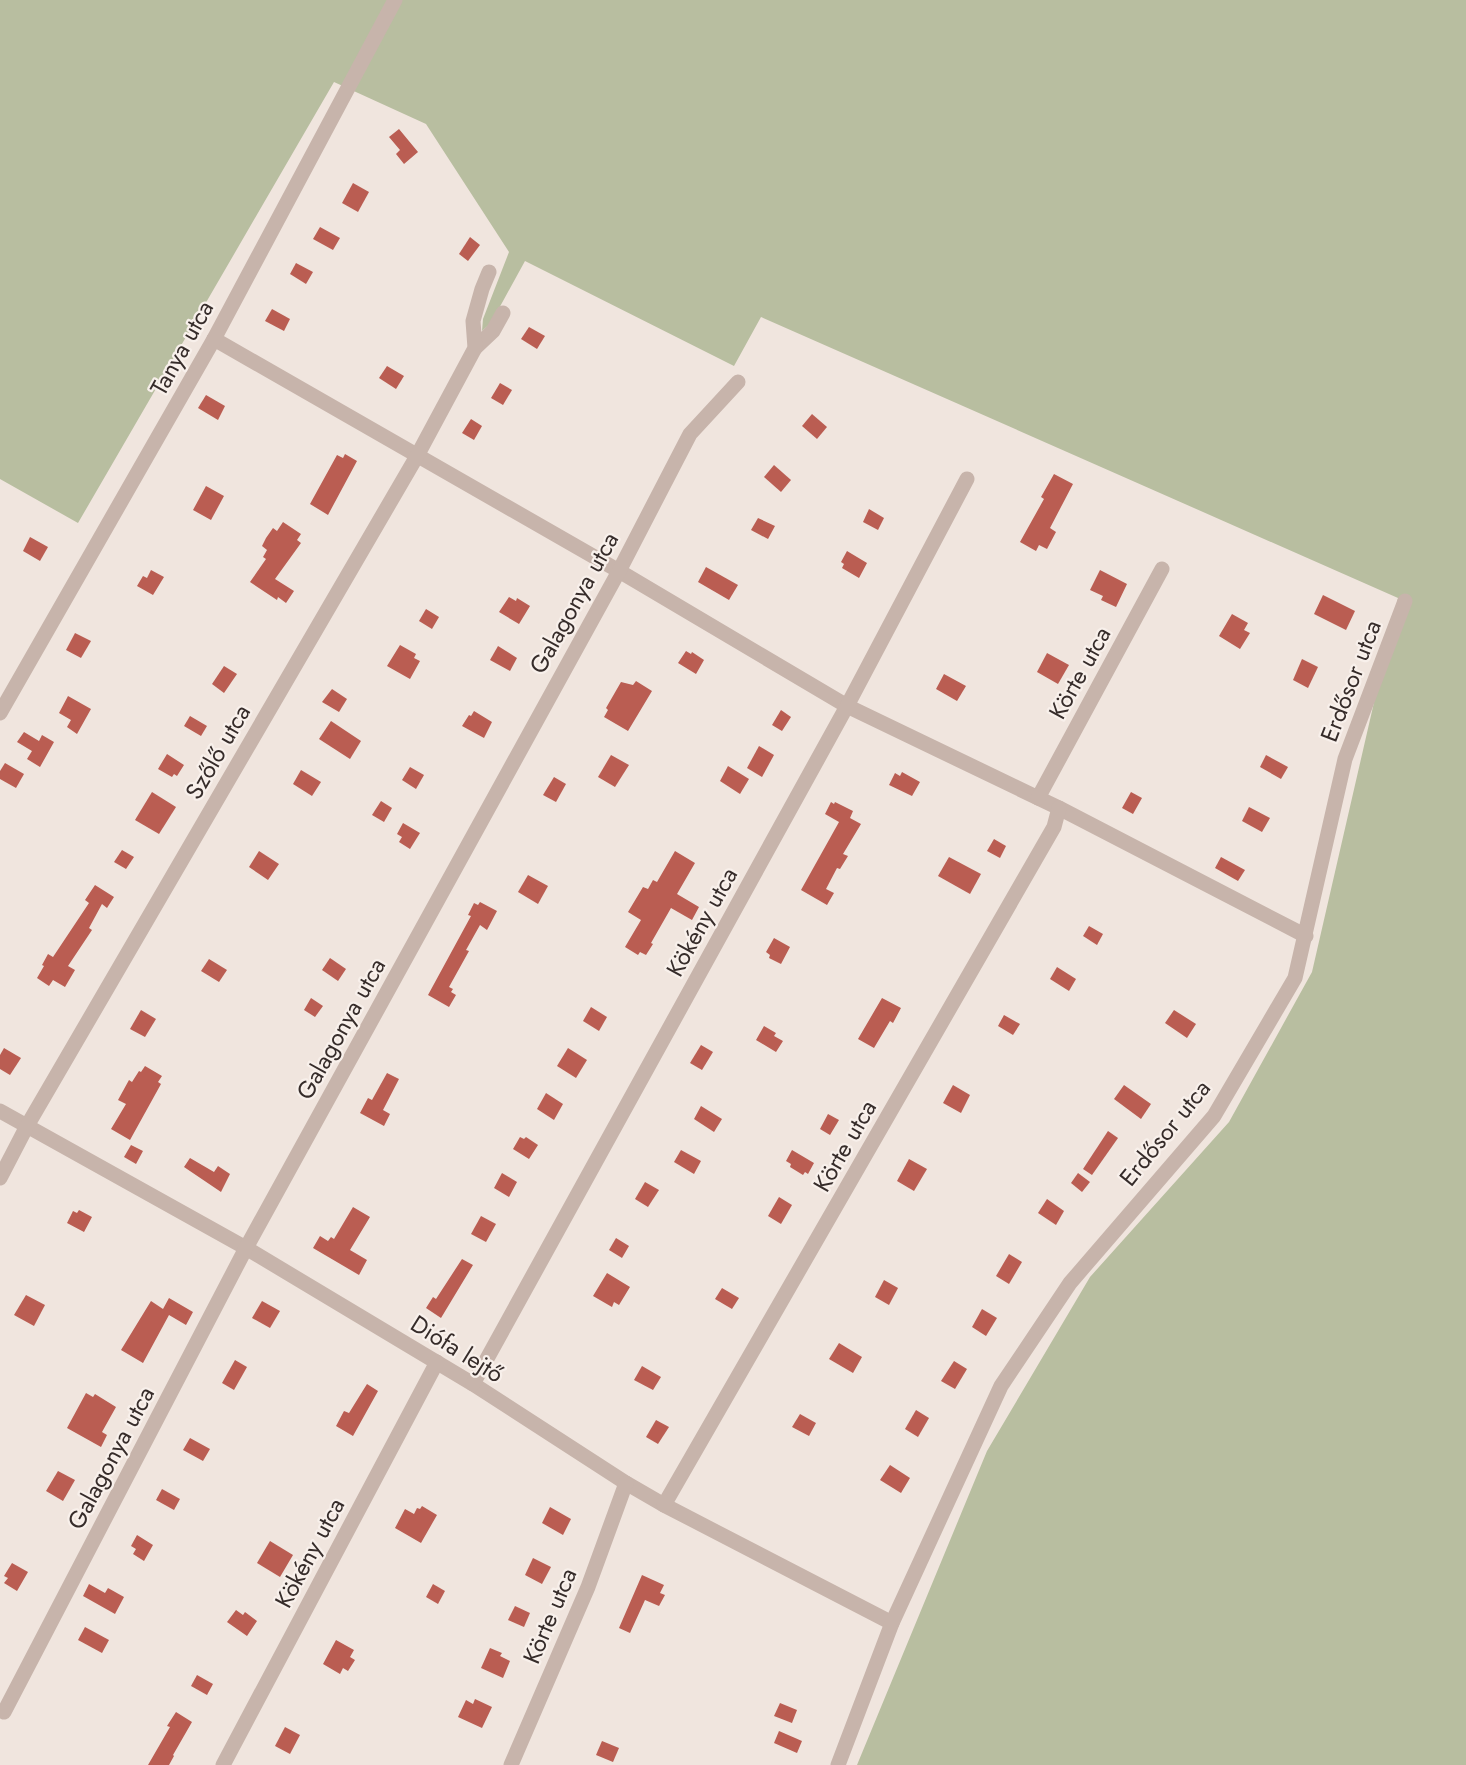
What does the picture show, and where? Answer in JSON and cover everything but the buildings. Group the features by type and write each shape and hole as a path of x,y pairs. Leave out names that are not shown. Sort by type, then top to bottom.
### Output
{"street":[{"name":"Tanya utca","path":"0,713 214,339 395,0"},
{"path":"476,348 474,321 489,272"},
{"name":"Szőlő utca","path":"0,1178 27,1126 417,456 476,348 493,331 503,313"},
{"path":"214,339 619,571 847,706 1059,808 1306,936"},
{"name":"Galagonya utca","path":"4,1712 246,1248 619,571 690,434 738,382"},
{"name":"Kökény utca","path":"473,1384 847,706 967,479"},
{"name":"Körte utca","path":"1038,798 1162,568"},
{"name":"Erdősor utca","path":"838,1765 892,1623 1001,1386 1070,1283 1214,1116 1295,978 1345,759 1405,601"},
{"name":"Körte utca","path":"664,1505 1049,838 1059,808"},
{"name":"Diófa lejtő","path":"0,1111 246,1248 473,1384 664,1505 892,1623"},
{"name":"Kökény utca","path":"223,1765 437,1362"},
{"name":"Körte utca","path":"511,1765 588,1587 626,1483"}],"green space":[{"path":"0,0 1466,0 1466,1765 857,1765 987,1451 1090,1277 1229,1122 1312,972 1398,598 761,317 734,366 525,261 491,323 482,331 483,319 509,252 426,124 334,82 78,523 0,479"}]}
